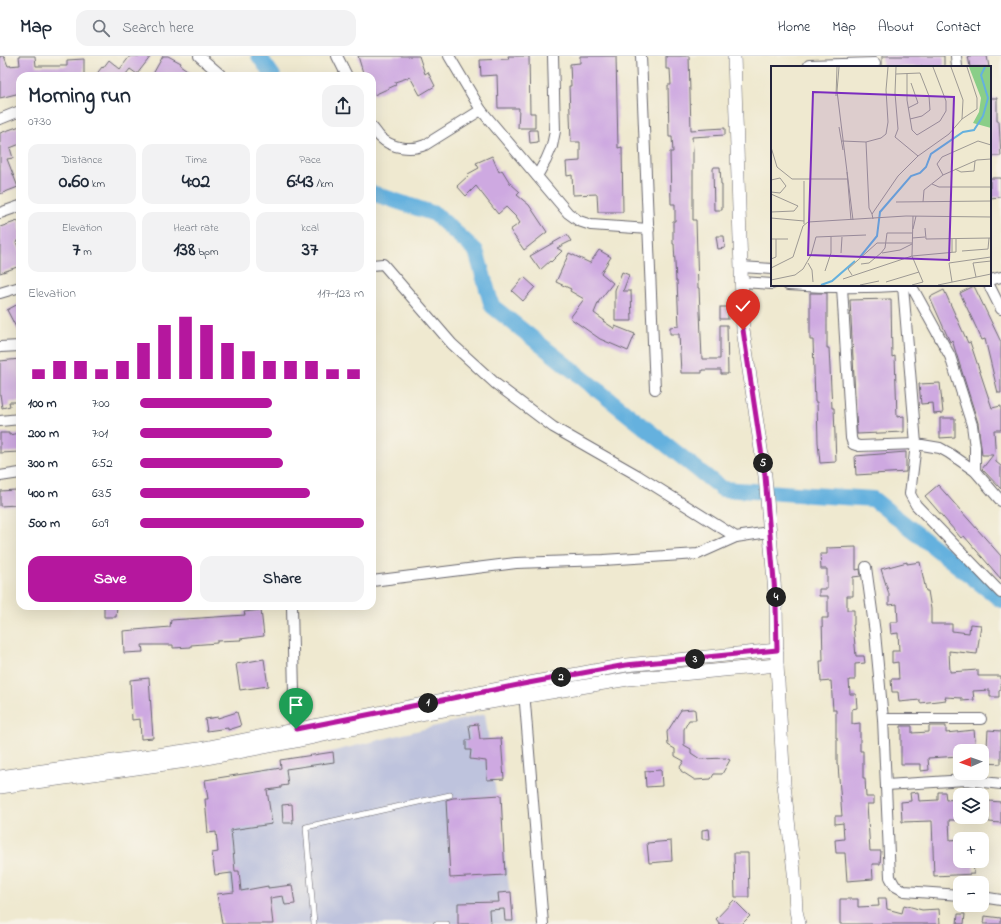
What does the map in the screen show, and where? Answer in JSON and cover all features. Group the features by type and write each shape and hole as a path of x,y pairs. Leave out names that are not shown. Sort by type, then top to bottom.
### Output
{"street":[{"path":"199,56 217,72"},
{"path":"337,56 345,72"},
{"path":"449,56 481,110 568,212 579,221 591,225 649,229"},
{"path":"537,176 552,146 555,131 553,56"},
{"path":"641,56 655,389"},
{"path":"734,56 743,330 768,507 776,605 777,666 784,785 794,872 796,911 799,924"},
{"path":"956,56 957,66"},
{"path":"809,65 875,62"},
{"path":"376,132 380,138 390,144 399,147 417,148 425,145 481,110"},
{"path":"0,119 16,113"},
{"path":"0,213 16,207"},
{"path":"376,265 383,264 452,344 496,384 553,427 637,475 736,537"},
{"path":"741,267 771,268"},
{"path":"991,280 1001,277"},
{"path":"742,282 771,284"},
{"path":"818,286 903,286 916,444 910,494 912,500 1001,593"},
{"path":"912,286 950,356 972,425 975,447 974,471"},
{"path":"990,286 1001,309"},
{"path":"842,287 851,442 859,446 916,444 940,448 974,471 1001,501"},
{"path":"0,293 16,288"},
{"path":"0,347 16,346"},
{"path":"0,421 16,419"},
{"path":"0,476 16,474"},
{"path":"376,580 516,563 603,560 698,554 736,537 769,532"},
{"path":"866,567 875,633 883,719 890,877 895,886 904,891 953,894"},
{"path":"292,610 295,735"},
{"path":"0,777 295,735 426,713 626,665 777,650"},
{"path":"524,690 777,666"},
{"path":"524,690 543,924"},
{"path":"883,719 981,719"},
{"path":"0,787 202,759 295,735"},
{"path":"886,785 966,780 1001,784"},
{"path":"989,898 1001,900"}],"lane":[{"path":"314,924 306,827 450,795"},
{"path":"436,924 447,924"}],"shaded area":[{"path":"485,714 514,924 233,924 221,779"}],"building":[{"path":"0,56 4,56 8,66 20,65 19,56 35,56 36,66 67,66 67,60 84,59 84,72 16,72 16,94 0,98"},
{"path":"130,56 151,56 139,72 134,72 130,69 128,72 98,72 109,60 120,69"},
{"path":"163,56 168,56 181,63 180,65 190,72 154,72"},
{"path":"358,56 419,56 425,74 428,72 435,86 420,95 410,77 395,82 396,85 376,94 376,72 363,72"},
{"path":"508,56 529,56 530,113 535,113 535,128 518,128 519,108 498,108 497,75 481,76 480,60 509,59"},
{"path":"580,56 616,56 618,148 622,147 623,212 598,212 597,194 573,195 572,175 567,176 566,162 580,161 580,142 571,142 569,86 571,86 570,64 580,63"},
{"path":"666,56 689,56 691,130 725,128 725,135 692,137 693,220 696,220 702,359 720,359 720,325 727,325 728,374 721,374 721,370 702,370 702,373 681,373 679,334 670,334 670,327 679,326 677,281 673,244 675,204 671,204 670,152 673,152 672,137 669,137 668,85 671,85 670,69 666,69"},
{"path":"882,56 944,56 944,66 882,66"},
{"path":"968,56 987,56 989,66 970,66"},
{"path":"991,98 997,98 997,121 999,121 1001,156 991,156"},
{"path":"16,127 16,146 10,148 13,158 7,159 16,182 16,188 0,194 0,133"},
{"path":"529,130 537,130 538,142 530,143"},
{"path":"492,156 499,172 502,170 510,183 520,192 517,195 529,205 547,232 524,250 510,230 520,223 506,207 498,214 476,186 466,196 457,186 469,175 468,174 479,168 476,163"},
{"path":"714,167 720,167 722,184 722,210 714,210"},
{"path":"991,178 1001,178 1001,197 991,198"},
{"path":"16,222 16,267 0,273 0,227"},
{"path":"567,235 571,241 557,248 562,251 540,270 530,256"},
{"path":"716,236 724,236 725,248 718,249"},
{"path":"599,250 611,257 601,273 613,283 599,301 594,313 615,329 615,326 635,334 628,351 600,339 570,318 584,299 570,291 571,289 556,282 569,253 590,263"},
{"path":"622,272 629,275 623,291 631,291 632,321 615,321 615,290"},
{"path":"524,277 535,287 523,301 512,291"},
{"path":"974,286 1001,342 1001,393 998,393 985,339 982,340 960,293"},
{"path":"944,290 968,343 970,342 992,408 1001,406 1001,430 994,430 996,462 1001,466 1001,489 982,469 993,455 982,455 978,423 952,340 950,342 930,297"},
{"path":"810,293 827,293 827,348 829,348 832,408 834,408 836,462 820,463 817,402 815,402 813,340 810,340"},
{"path":"891,299 892,357 895,356 897,417 904,416 904,432 857,434 850,300"},
{"path":"16,305 16,327 7,310"},
{"path":"720,307 728,307 728,319 720,319"},
{"path":"16,359 16,402 9,402 10,406 2,408 0,394 0,361"},
{"path":"940,383 943,413 934,414 933,403 921,404 919,384"},
{"path":"940,418 955,418 955,437 940,438"},
{"path":"0,433 9,433 9,435 16,434 16,452 0,453"},
{"path":"906,452 906,472 856,475 855,456"},
{"path":"938,485 1001,556 1001,579 964,536 961,538 925,496"},
{"path":"16,490 16,505 0,506 0,491"},
{"path":"856,547 856,570 860,569 861,576 853,577 853,596 847,596 847,610 854,610 853,625 856,656 864,656 865,663 855,664 855,680 849,680 850,694 856,694 857,708 852,709 852,724 860,723 860,751 863,751 863,778 865,778 866,797 874,797 874,804 867,804 870,851 881,851 880,864 872,864 873,879 847,881 845,853 836,853 835,840 844,839 843,823 835,824 835,816 842,816 837,765 836,710 833,710 831,681 821,682 820,661 823,661 822,618 828,618 828,596 819,596 819,589 827,589 827,569 821,569 820,554 827,554 827,548"},
{"path":"907,562 907,564 920,562 926,591 928,591 931,609 931,624 952,624 952,631 969,633 970,624 981,625 977,654 949,651 950,672 978,670 978,676 1001,676 1001,690 999,690 999,697 990,697 990,690 973,691 974,700 962,701 962,698 945,697 946,700 920,703 920,700 899,702 898,692 892,692 891,679 899,679 898,662 892,663 892,651 899,651 898,633 891,634 890,622 898,622 897,604 889,605 889,594 881,569"},
{"path":"104,610 117,610 116,617 104,617"},
{"path":"261,610 264,636 240,639 241,640 217,641 217,643 191,645 191,647 173,648 173,645 142,645 143,652 124,653 123,631 170,627 171,620 245,615 244,612"},
{"path":"264,659 268,686 240,690 236,664"},
{"path":"149,678 153,738 141,739 140,719 132,720 130,680"},
{"path":"681,710 695,710 696,720 689,720 684,729 684,745 691,749 691,753 700,759 726,758 730,760 722,774 714,774 711,779 695,780 681,771 680,767 684,761 675,756 675,749 668,745 667,732"},
{"path":"237,712 241,726 228,730 228,728 207,731 205,719 218,718"},
{"path":"478,724 480,739 501,738 504,779 487,780 486,761 470,759 471,750 466,750 466,740 471,740 469,725"},
{"path":"901,726 912,726 912,733 929,732 929,726 946,726 946,733 974,730 975,744 953,744 953,756 928,758 929,770 921,771 921,764 901,764"},
{"path":"988,730 1001,731 1001,764 989,763 989,744 987,744"},
{"path":"333,752 334,762 286,769 288,785 281,786 281,788 267,790 272,824 231,830 235,871 239,871 241,891 268,886 268,888 292,885 295,904 285,905 283,896 270,898 273,924 222,924 217,894 234,892 232,873 215,875 212,853 218,852 216,832 208,833 205,799 208,799 205,780 281,768 280,760"},
{"path":"661,770 662,786 646,787 645,771"},
{"path":"918,792 919,801 938,800 938,792 945,792 946,800 953,800 953,820 949,820 950,840 953,840 953,868 974,868 974,874 934,876 932,821 902,822 901,802 911,801 910,793"},
{"path":"501,795 505,875 450,878 446,800 453,798"},
{"path":"989,801 1001,802 1001,823 989,822"},
{"path":"292,804 293,823 283,823 282,805"},
{"path":"709,829 710,839 702,839 702,830"},
{"path":"671,841 672,861 649,863 647,843"},
{"path":"734,853 748,853 749,897 735,897"},
{"path":"511,892 513,921 505,921 504,909 489,910 490,924 458,924 458,903 499,902 498,893"},
{"path":"878,898 886,898 887,909 902,913 904,905 922,910 939,909 940,924 840,924 840,899 858,899 858,907 879,906"},
{"path":"734,900 750,916 742,924 720,924 716,919"},
{"path":"958,914 965,914 964,924 957,924"},
{"path":"985,916 1001,918 1001,924 984,924"}],"waterway":[{"path":"259,56 270,72"},
{"path":"376,194 435,214 476,251 492,306 722,489 873,499 1001,600"}],"route":[{"path":"296,729 626,665 777,650 776,605 765,476 743,330"}]}
